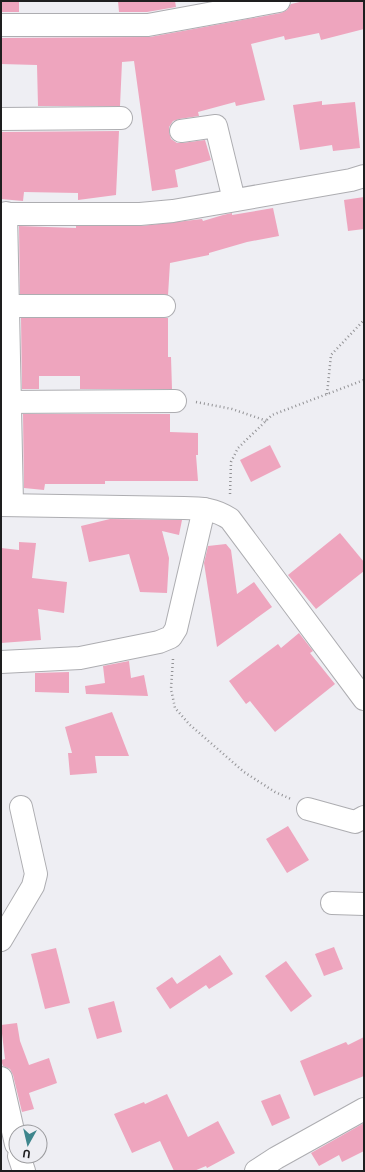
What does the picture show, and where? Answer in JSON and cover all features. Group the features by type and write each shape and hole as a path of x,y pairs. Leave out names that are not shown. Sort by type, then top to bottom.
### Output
{"street":[{"path":"1,25 148,24 279,1"},
{"path":"1,119 121,118"},
{"path":"181,131 216,126 234,200"},
{"path":"364,176 351,180 173,211 140,214 4,214 6,504 204,509 221,513 230,519 364,699"},
{"path":"4,306 164,306"},
{"path":"5,402 175,401"},
{"path":"1,662 80,658 159,642 171,637 176,629 204,509"},
{"path":"1,940 34,886 36,874 21,808"},
{"path":"308,809 355,822 364,817"},
{"path":"332,903 364,904"},
{"path":"1,1078 11,1124"},
{"path":"256,1171 276,1158 364,1109"}],"path":[{"path":"327,394 331,355 364,320"},
{"path":"230,519 231,462 238,448 272,415 364,380"},
{"path":"175,401 206,403 232,409 267,421"},
{"path":"176,629 172,689 175,708 189,724 244,772 275,792 308,809"}],"building":[{"path":"1,1 19,1 19,12 1,12"},
{"path":"118,1 175,1 176,7 147,12 119,12"},
{"path":"304,1 364,1 364,29 321,40 319,33 285,40 284,36 251,44 265,100 236,106 235,102 198,112 199,116 173,121 169,127 171,139 177,143 205,140 211,160 175,170 178,187 152,191 134,61 122,62 120,106 38,106 37,65 1,64 1,38 150,37 281,13 287,10 291,4"},
{"path":"322,101 322,105 355,102 360,148 333,151 332,145 300,150 293,105"},
{"path":"119,131 116,195 78,200 78,193 24,192 23,201 1,199 2,132"},
{"path":"364,197 364,229 348,231 344,200"},
{"path":"273,208 279,236 247,242 209,253 209,255 170,263 168,295 20,294 19,226 76,228 76,226 141,226 202,219 203,221 232,213 232,215"},
{"path":"21,318 168,318 168,357 171,357 172,389 80,389 80,376 39,376 39,389 22,389"},
{"path":"23,414 170,414 170,432 198,433 198,455 196,455 198,481 105,481 105,484 45,484 44,490 24,488"},
{"path":"270,445 281,467 251,482 240,460"},
{"path":"110,519 182,520 179,535 162,531 169,558 167,593 140,592 129,554 89,562 81,526"},
{"path":"340,533 364,562 364,571 316,609 288,575"},
{"path":"19,542 36,543 32,578 67,582 64,613 38,609 41,640 1,643 1,548 19,550"},
{"path":"226,544 231,550 237,594 254,582 272,607 217,647 204,563 208,546"},
{"path":"299,633 313,651 310,653 335,684 275,732 250,701 246,704 229,681 278,644 281,648"},
{"path":"129,661 131,678 144,675 148,696 86,694 85,686 105,683 103,666"},
{"path":"69,672 69,693 35,692 35,673"},
{"path":"112,712 129,756 95,756 97,773 70,775 68,753 72,753 65,727"},
{"path":"288,826 309,860 287,873 266,839"},
{"path":"334,947 343,969 324,976 315,954"},
{"path":"56,948 70,1003 45,1009 31,954"},
{"path":"220,955 233,974 209,989 206,985 170,1009 156,988 172,977 177,984"},
{"path":"286,961 312,996 291,1012 265,976"},
{"path":"114,1001 122,1032 97,1039 88,1008"},
{"path":"17,1023 20,1041 29,1065 49,1058 57,1083 29,1093 34,1109 22,1112 13,1075 10,1069 3,1066 1,1060 5,1059 1,1025"},
{"path":"364,1037 364,1076 314,1096 300,1061 346,1042 348,1045"},
{"path":"167,1094 188,1137 218,1121 235,1153 207,1168 206,1166 194,1171 174,1171 160,1141 132,1153 114,1114 144,1102 145,1104"},
{"path":"280,1094 290,1118 272,1126 261,1101"},
{"path":"364,1123 364,1151 342,1162 339,1155 319,1166 311,1153"}]}
